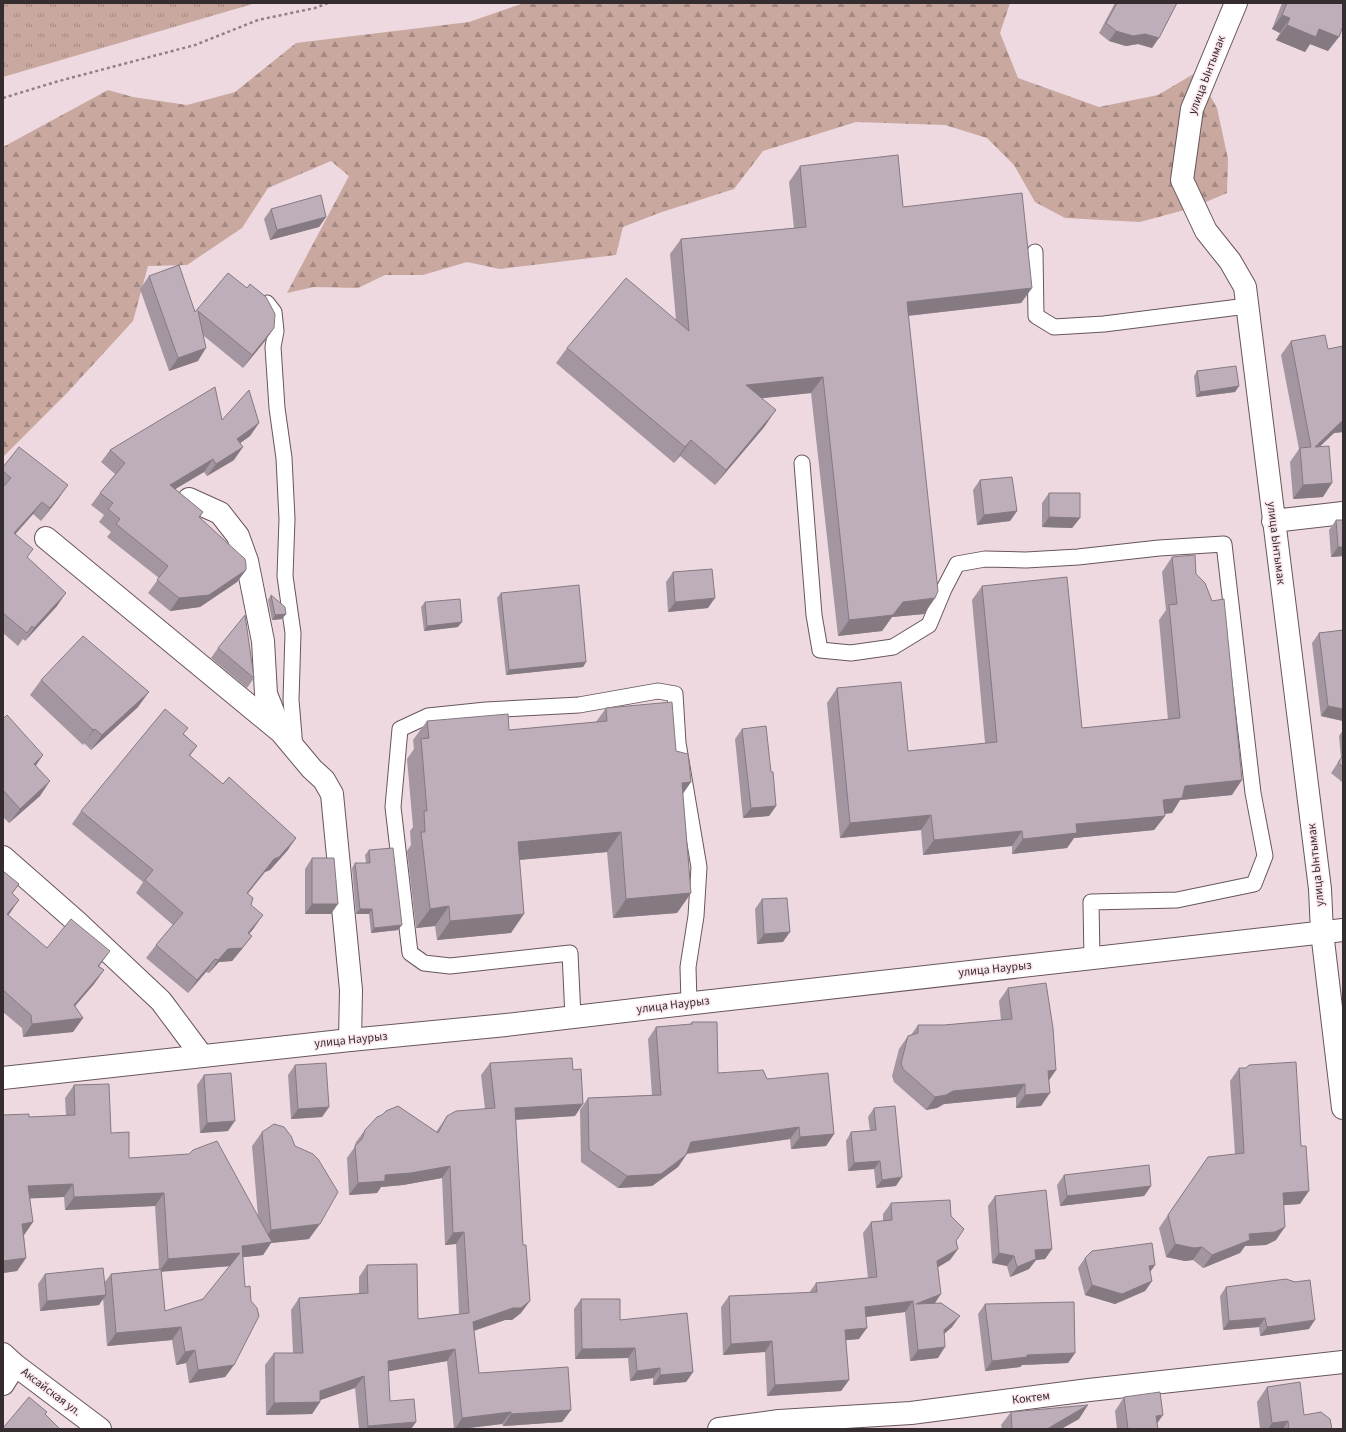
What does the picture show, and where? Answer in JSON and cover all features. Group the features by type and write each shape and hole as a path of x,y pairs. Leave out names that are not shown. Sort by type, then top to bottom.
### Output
{"street":[{"name":"улица Ынтымак","path":"1236,3 1192,109 1182,180 1206,231 1230,261 1245,287 1319,882 1332,931 1343,1108"},
{"path":"189,499 220,513 238,536 247,561 262,641 266,694 288,740"},
{"path":"1273,521 1343,513"},
{"path":"46,538 288,740 312,769 324,780 332,794 351,990 350,1040"},
{"path":"3,857 77,922 161,1001 202,1056"},
{"name":"улица Наурыз","path":"3,1078 350,1040 506,1025 1332,931"},
{"path":"3,1384 9,1360"},
{"name":"Аксайская ул.","path":"9,1360 100,1429"},
{"name":"Коктем","path":"719,1429 779,1421 911,1413 1089,1390 1343,1362"}],"lane":[{"path":"1036,252 1036,316 1054,327 1104,324 1247,306"},
{"path":"257,293 274,312 276,331 273,347 277,408 284,458 287,519 285,576 293,632 288,740"},
{"path":"802,463 814,615 820,650 851,653 893,647 929,625 944,588 957,564 985,559 1026,560 1078,557 1159,548 1224,544 1254,793 1264,856 1254,884 1177,900 1090,902 1092,959"},
{"path":"573,1017 570,953 450,966 424,963 410,953 393,807 400,729 428,716 486,710 579,705 658,691 675,694 678,743 699,867 696,916 688,967 689,1003"}],"path":[{"path":"3,98 59,81 195,45 258,20 315,8 328,3"}],"green space":[{"path":"3,3 256,3 3,77"},
{"path":"524,3 1010,3 1000,33 1018,78 1099,107 1158,95 1197,72 1217,108 1228,159 1227,193 1192,208 1140,222 1065,218 1035,202 1014,165 987,138 945,125 856,122 763,151 734,189 659,213 623,227 616,255 500,269 467,262 423,275 385,275 358,288 314,287 287,293 349,176 331,161 268,188 242,228 187,265 148,266 133,321 67,393 3,457 3,147 108,90 133,97 187,105 235,92 296,43 469,22"}],"building":[{"path":"1117,3 1177,3 1159,38 1145,34 1133,36 1116,31 1106,23"},
{"path":"1287,3 1343,3 1343,26 1339,37 1319,29 1316,37 1287,25 1290,18 1282,15"},
{"path":"898,155 903,207 1022,193 1032,288 907,302 938,591 935,598 903,602 893,615 849,620 823,377 746,385 776,410 726,470 691,440 685,447 567,348 626,278 689,331 681,239 806,227 800,166"},
{"path":"321,195 326,217 277,230 271,209"},
{"path":"179,265 195,312 228,273 247,288 250,284 266,297 275,314 274,328 252,355 198,311 206,348 178,358 149,276"},
{"path":"1325,335 1328,349 1343,346 1343,420 1315,447 1329,446 1332,483 1303,485 1300,448 1311,447 1291,341"},
{"path":"1236,366 1239,386 1200,392 1197,371"},
{"path":"215,387 222,420 249,390 259,423 237,439 243,447 216,464 213,459 170,485 203,512 199,517 245,559 246,570 209,595 179,598 157,580 168,566 116,524 120,519 108,509 113,503 100,493 125,463 110,450"},
{"path":"19,447 68,485 50,508 42,502 14,533 33,549 27,557 66,593 34,628 32,626 27,633 3,613 3,487 11,478 3,471 3,467"},
{"path":"1012,477 1017,511 984,515 980,480"},
{"path":"1049,493 1080,493 1080,518 1049,517"},
{"path":"1336,520 1343,520 1343,547 1338,547"},
{"path":"1195,555 1196,574 1205,583 1212,601 1224,599 1242,780 1185,786 1182,798 1163,800 1165,816 1076,824 1077,833 1023,839 1022,831 934,840 931,815 850,823 837,688 901,682 908,751 997,742 982,586 1067,577 1082,728 1180,718 1169,605 1177,604 1172,557"},
{"path":"712,569 715,598 675,602 673,572"},
{"path":"579,585 586,662 509,670 501,593"},
{"path":"271,595 285,607 286,614 275,615"},
{"path":"460,599 462,622 427,626 425,602"},
{"path":"245,615 254,678 218,648"},
{"path":"1343,630 1343,709 1328,706 1319,633"},
{"path":"83,636 149,692 102,735 95,729 93,730 41,680"},
{"path":"672,702 676,751 688,754 691,782 682,783 691,893 626,899 621,832 518,842 524,914 450,921 449,906 430,909 421,832 425,832 424,811 427,811 421,739 429,738 427,721 508,714 509,730 607,721 606,708"},
{"path":"165,709 188,728 183,734 197,746 189,755 223,784 229,777 296,838 279,857 274,859 247,893 253,898 251,905 263,915 248,933 252,936 242,948 228,949 218,960 215,959 197,980 156,945 183,913 145,880 153,870 81,811"},
{"path":"7,715 43,755 34,764 50,781 20,809 3,790 3,719"},
{"path":"766,726 771,772 773,772 776,806 751,808 742,729"},
{"path":"1343,755 1343,767 1338,763"},
{"path":"393,848 402,925 374,928 372,909 360,909 355,863 370,863 369,850"},
{"path":"312,858 334,858 338,904 312,904"},
{"path":"3,871 19,884 12,893 19,900 7,914 47,948 71,919 110,951 98,966 104,970 74,1005 83,1018 32,1024 31,1015 3,990"},
{"path":"787,898 790,932 764,934 762,899"},
{"path":"1046,983 1053,1028 1056,1070 1048,1071 1050,1093 1025,1095 1025,1084 953,1091 946,1095 935,1097 903,1069 901,1063 908,1036 918,1033 918,1025 944,1025 1012,1019 1008,988"},
{"path":"692,1022 717,1022 718,1073 763,1070 767,1079 828,1073 834,1134 800,1137 799,1127 691,1142 686,1155 661,1174 627,1176 589,1150 588,1098 661,1095 656,1027 692,1024"},
{"path":"572,1058 573,1070 581,1069 583,1104 515,1108 523,1245 526,1245 530,1301 521,1308 513,1308 473,1322 479,1373 568,1367 571,1410 511,1414 511,1412 462,1418 455,1349 388,1361 390,1401 414,1399 416,1422 368,1426 364,1376 320,1391 320,1402 274,1403 274,1353 303,1353 299,1298 368,1293 367,1265 417,1264 418,1319 469,1313 464,1232 453,1233 450,1166 411,1173 385,1175 385,1181 358,1183 355,1146 362,1139 365,1130 377,1117 398,1106 438,1133 447,1116 456,1111 495,1108 490,1063"},
{"path":"1296,1062 1301,1146 1306,1146 1309,1191 1283,1193 1285,1227 1275,1232 1249,1234 1250,1240 1212,1255 1202,1247 1194,1248 1175,1244 1168,1215 1208,1157 1244,1153 1239,1068 1246,1068 1249,1065"},
{"path":"326,1063 329,1107 298,1109 295,1065"},
{"path":"231,1073 235,1121 207,1123 204,1075"},
{"path":"109,1084 111,1133 129,1132 129,1158 189,1154 193,1150 217,1141 272,1242 242,1246 245,1287 250,1286 251,1301 257,1308 259,1316 234,1365 198,1370 195,1350 185,1352 181,1327 116,1333 111,1274 161,1269 165,1311 203,1299 240,1253 168,1259 164,1193 74,1197 73,1184 28,1186 33,1222 22,1224 26,1258 3,1261 3,1115 29,1114 29,1117 75,1115 74,1085"},
{"path":"895,1106 902,1177 882,1180 880,1161 854,1163 851,1132 876,1130 874,1108"},
{"path":"274,1124 284,1127 291,1136 295,1146 313,1154 318,1159 338,1192 320,1224 271,1230 262,1132"},
{"path":"1149,1165 1151,1186 1067,1196 1064,1175"},
{"path":"1046,1190 1052,1249 1035,1250 1036,1259 1017,1267 1014,1256 999,1253 995,1196"},
{"path":"950,1200 951,1216 964,1229 956,1241 958,1249 937,1261 941,1294 916,1304 941,1303 960,1316 944,1330 945,1347 918,1350 913,1301 865,1307 867,1328 845,1330 849,1380 775,1385 772,1341 731,1344 729,1296 817,1292 816,1283 877,1277 871,1222 892,1220 891,1203"},
{"path":"1152,1243 1155,1265 1149,1266 1152,1281 1122,1294 1092,1285 1085,1258 1092,1251"},
{"path":"103,1268 106,1295 47,1301 45,1274"},
{"path":"1286,1279 1295,1282 1310,1280 1315,1320 1267,1327 1265,1318 1229,1321 1226,1287"},
{"path":"581,1299 620,1299 620,1320 687,1313 693,1372 660,1375 660,1368 637,1371 635,1348 582,1349"},
{"path":"1074,1302 1075,1353 1027,1355 1027,1357 992,1361 985,1304"},
{"path":"1300,1382 1304,1415 1321,1412 1330,1419 1332,1429 1289,1429 1288,1421 1272,1423 1267,1387"},
{"path":"1160,1392 1163,1415 1156,1416 1158,1429 1128,1429 1124,1397"},
{"path":"29,1397 47,1412 45,1414 60,1429 3,1429"},
{"path":"1088,1405 1047,1429 1012,1429 1011,1412"}]}
